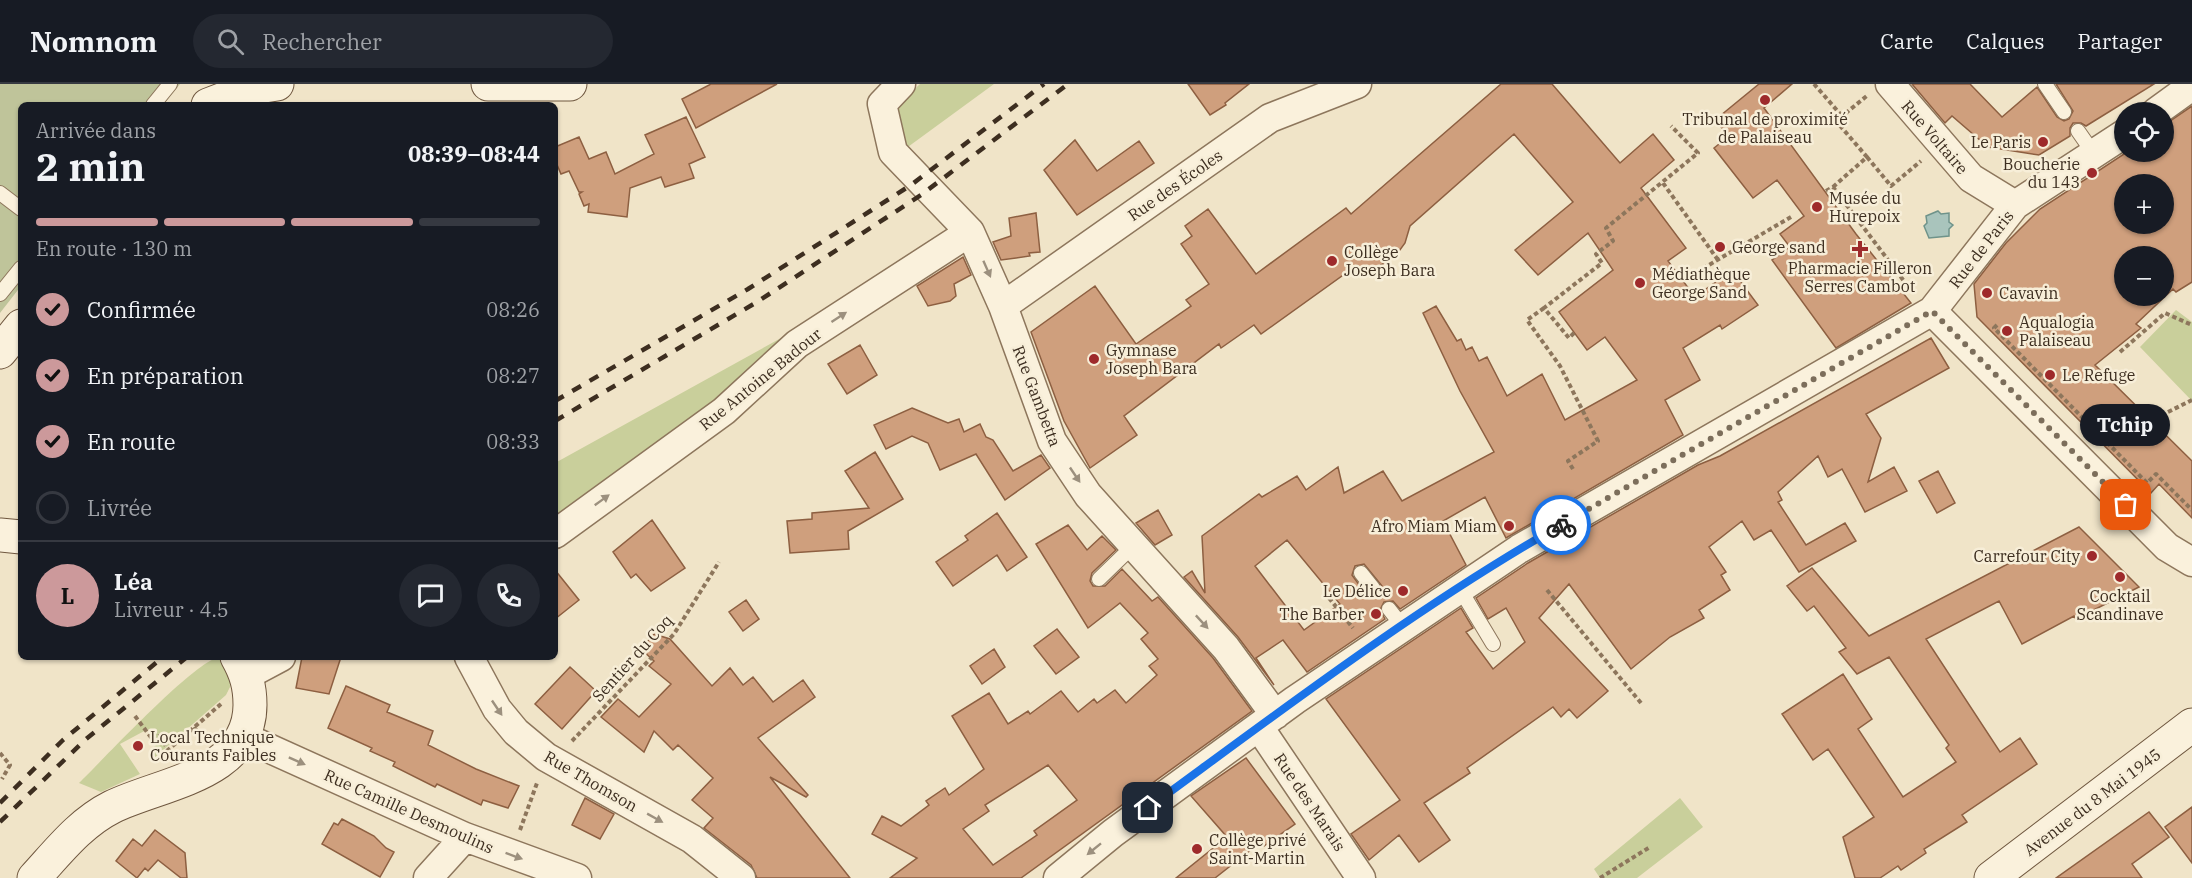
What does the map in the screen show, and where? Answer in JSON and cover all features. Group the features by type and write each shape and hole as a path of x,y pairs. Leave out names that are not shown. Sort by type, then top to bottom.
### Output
{"street":[{"path":"216,102 252,88 277,84"},
{"path":"488,84 570,84"},
{"name":"Rue Gambetta","path":"901,84 882,104 893,153 970,232 1003,306 1052,441 1088,495 1226,648 1267,721"},
{"name":"Rue des Écoles","path":"1003,306 1270,118 1357,84"},
{"path":"2170,102 2192,86"},
{"name":"Rue Voltaire","path":"1881,87 1941,144 1971,178 2015,205"},
{"name":"Rue de Paris","path":"1059,878 1113,833 1267,721 1396,618 1460,589 1519,549 1932,311 2015,205 2086,143 2114,136"},
{"name":"Rue Antoine Badour","path":"558,532 724,411 797,344 970,232"},
{"path":"1932,311 2167,547 2192,562"},
{"path":"0,352 18,330"},
{"path":"34,878 73,835 92,819 112,807 217,765 232,752 244,737 250,714 242,666 268,660"},
{"name":"Rue Thomson","path":"471,660 497,709 516,732 549,759 692,839 741,878"},
{"name":"Rue des Marais","path":"1267,721 1361,878"},
{"name":"Avenue du 8 Mai 1945","path":"1991,878 2192,725"},
{"name":"Rue Camille Desmoulins","path":"244,737 465,837 577,878"},
{"path":"428,878 465,837"}],"lane":[{"path":"156,102 171,84"},
{"path":"2045,84 2064,112"},
{"path":"0,193 18,207"},
{"path":"0,294 18,272"},
{"path":"1099,579 1133,546"},
{"path":"1361,573 1373,588"},
{"path":"1460,589 1493,644"}],"path":[{"path":"1814,84 1842,116"},
{"path":"1881,87 1836,121 1891,186 1941,144"},
{"path":"1573,470 1568,461 1598,441 1560,366 1527,321 1602,263 1596,254 1613,241 1606,228 1698,153 1671,126"},
{"path":"1826,192 1867,157"},
{"path":"1663,183 1718,260"},
{"path":"1833,187 1910,289"},
{"path":"1690,276 1791,217"},
{"path":"1544,308 1569,338 1575,333"},
{"path":"2120,352 2165,313 2192,325"},
{"path":"1997,325 1994,328 2147,483 2156,474 2192,510"},
{"path":"2168,412 2192,400"},
{"name":"Sentier du Coq","path":"549,759 674,634 719,562"},
{"path":"1546,590 1641,703"},
{"path":"1329,598 1357,633"},
{"path":"135,716 152,741 159,736 168,749"},
{"path":"0,753 10,765 2,779"},
{"path":"519,832 549,759"},
{"path":"1600,878 1650,847"}],"green space":[{"path":"0,84 180,84 165,102 18,102 18,290 0,313"},
{"path":"920,84 994,84 901,152 895,139 898,105"},
{"path":"2176,310 2192,322 2192,401 2140,347"},
{"path":"781,338 791,342 558,522 558,461"},
{"path":"221,660 231,685 226,695 154,758 150,751 156,745 148,729 120,744 140,774 101,792 79,783 171,692 208,662"},
{"path":"1680,798 1703,827 1637,878 1600,878 1594,869"}],"water":[{"path":"1938,211 1941,214 1949,213 1949,222 1953,225 1949,229 1949,236 1929,238 1924,226 1927,223 1926,216"}],"building":[{"path":"711,84 777,84 696,128 682,99"},
{"path":"1188,84 1249,84 1225,103 1226,105 1210,115"},
{"path":"1501,84 1552,84 1620,163 1653,134 1674,160 1641,188 1686,248 1668,261 1695,297 1732,270 1758,305 1722,329 1720,325 1683,348 1700,380 1665,400 1683,435 1506,538 1485,497 1443,521 1466,565 1400,609 1393,601 1384,602 1380,610 1385,619 1307,672 1283,640 1256,658 1274,685 1238,637 1184,577 1192,571 1205,593 1202,536 1259,494 1262,497 1297,476 1306,490 1338,467 1344,493 1383,471 1402,501 1494,452 1460,391 1423,313 1436,306 1457,341 1461,339 1466,350 1472,347 1479,361 1487,357 1507,396 1542,374 1565,420 1637,380 1605,337 1587,350 1559,312 1613,270 1588,233 1538,275 1515,250 1573,202 1514,134 1410,226 1405,243 1394,258 1368,272 1342,276 1261,334 1254,325 1221,348 1219,344 1124,416 1137,435 1090,468 1064,421 1031,332 1095,286 1136,344 1191,306 1186,300 1209,284 1181,244 1192,236 1185,226 1208,209 1256,274 1346,208 1351,214","holes":["1287,540 1340,604 1304,630 1255,566","1364,564 1382,586 1381,592 1375,597 1366,594 1352,575 1355,566"]},
{"path":"1759,84 1792,84 1764,108 1856,234 1911,303 1836,348 1772,260 1790,247 1780,234 1804,216 1777,180 1753,198 1714,148 1729,136 1715,120"},
{"path":"1912,84 1970,84 2002,117 2037,87 2057,117 2064,121 2069,119 2073,111 2056,84 2154,84 2125,102 2114,102 2114,109 2086,126 2073,123 2070,136 2039,155 1988,147 1952,116 1945,123"},
{"path":"2192,106 2192,282 2176,292 2174,290 2174,246 2114,246 2114,306 2155,306 2136,324 2141,328 2095,365 2192,461 2192,518 2159,484 2151,493 1977,317 1974,284 2006,243 2040,209 2114,161 2174,162 2174,118"},
{"path":"686,117 705,157 689,164 694,178 665,187 661,177 630,188 627,217 588,212 589,204 584,206 579,194 582,192 579,192 569,171 561,174 558,167 558,146 579,137 589,159 606,152 615,174 654,154 645,135"},
{"path":"1075,140 1097,171 1139,141 1154,163 1077,215 1044,170"},
{"path":"1036,213 1040,252 1029,253 1030,256 1001,260 993,242 1011,236 1009,218"},
{"path":"963,257 971,275 954,284 956,296 950,301 928,306 917,286"},
{"path":"1931,338 1949,368 1866,414 1881,438 1868,482 1894,467 1907,491 1865,512 1842,469 1828,477 1818,456 1778,492 1782,500 1778,502 1806,545 1845,523 1856,541 1799,572 1771,530 1754,540 1742,521 1709,547 1726,572 1721,575 1730,590 1699,610 1704,618 1670,637 1631,669 1569,584 1539,618 1608,691 1577,718 1569,709 1561,717 1553,707 1467,768 1470,773 1424,803 1450,840 1419,862 1399,835 1369,860 1351,834 1400,800 1326,699 1461,608 1473,628 1466,632 1493,669 1525,642 1506,608 1488,619 1476,598 1528,563 1698,465 1720,456"},
{"path":"860,345 877,375 847,394 828,364"},
{"path":"912,408 948,423 959,419 964,432 980,424 986,437 993,440 1013,471 1041,455 1050,468 1005,500 976,454 940,470 928,443 912,436 886,449 874,425"},
{"path":"875,452 903,499 848,531 849,549 790,553 787,521 812,519 812,513 869,508 845,471"},
{"path":"1938,471 1955,503 1937,513 1919,481"},
{"path":"1158,510 1172,535 1155,545 1136,523"},
{"path":"997,513 1027,557 1007,571 997,555 953,586 936,562 968,540 965,536"},
{"path":"652,520 685,568 651,591 636,574 631,578 613,552"},
{"path":"1068,525 1087,550 1102,536 1116,550 1092,573 1090,581 1093,586 1105,586 1122,569 1152,601 1158,597 1213,658 1252,711 1021,878 890,878 917,858 872,834 882,816 901,826 929,805 926,801 945,788 949,795 984,769 952,716 989,693 1008,724 1028,711 1030,714 1061,691 1078,712 1094,699 1097,703 1115,690 1126,703 1157,675 1149,666 1158,659 1141,639 1148,633 1120,603 1088,628 1036,544","holes":["1048,765 1077,800 1034,831 1037,835 993,865 963,829 989,811 985,805"]},
{"path":"2079,527 2139,587 2076,619 2074,616 2022,644 1999,601 1926,639 2000,752 2020,738 2037,764 1962,815 1967,822 1924,849 1926,853 1901,870 1898,866 1880,878 1855,878 1843,837 1874,817 1828,749 1813,760 1782,714 1843,674 1872,719 1858,729 1903,797 1956,762 1946,748 1949,745 1889,657 1857,674 1839,652 1846,648 1814,606 1807,611 1787,586 1812,568 1869,636"},
{"path":"558,574 579,600 558,617"},
{"path":"746,600 759,619 743,631 729,612"},
{"path":"1057,629 1079,657 1056,674 1034,646"},
{"path":"654,634 670,639 712,686 730,668 743,685 753,677 773,702 803,680 815,697 758,738 808,795 806,797 770,777 850,878 757,878 751,865 704,828 713,818 692,800 713,778 678,745 673,750 654,731 644,752 601,717 618,699 639,717 671,684 649,666 654,661 641,649"},
{"path":"994,649 1005,667 982,684 970,666"},
{"path":"301,660 340,660 329,694 296,688"},
{"path":"570,667 596,691 562,729 535,704"},
{"path":"346,686 390,705 387,712 433,731 428,745 476,769 519,786 508,808 483,800 481,805 437,784 435,787 393,766 395,762 370,751 372,748 328,728"},
{"path":"1246,758 1295,824 1264,846 1261,842 1215,878 1176,878 1227,837 1191,796"},
{"path":"585,798 614,814 600,839 572,825"},
{"path":"2192,807 2192,863 2165,827"},
{"path":"2149,812 2169,837 2132,864 2142,878 2056,878"},
{"path":"342,819 374,836 386,848 394,852 380,877 322,844 334,823 338,825"},
{"path":"155,830 185,853 187,878 181,878 158,860 148,871 145,868 137,878 116,861 133,839 142,846"}],"railway":[{"path":"558,399 748,289 911,185 1044,84"},
{"path":"558,419 757,302 921,195 1068,84"},
{"path":"0,803 63,740 159,660"},
{"path":"0,822 86,739 183,660"}],"way so far":[{"path":"1561,525 1932,311 2126,505"}],"place":[{"name":"Tribunal de proximité de Palaiseau","path":"1765,100"},
{"name":"Le Paris","path":"2043,142"},
{"name":"Boucherie du 143","path":"2092,173"},
{"name":"Musée du Hurepoix","path":"1817,207"},
{"name":"George sand","path":"1720,247"},
{"name":"Pharmacie Filleron Serres Cambot","path":"1860,249"},
{"name":"Collège Joseph Bara","path":"1332,261"},
{"name":"Médiathèque George Sand","path":"1640,283"},
{"name":"Cavavin","path":"1987,293"},
{"name":"Aqualogia Palaiseau","path":"2007,331"},
{"name":"Gymnase Joseph Bara","path":"1094,359"},
{"name":"Le Refuge","path":"2050,375"},
{"name":"Tchip","path":"2126,505"},
{"name":"Afro Miam Miam","path":"1509,526"},
{"name":"Carrefour City","path":"2092,556"},
{"name":"Cocktail Scandinave","path":"2120,577"},
{"name":"Le Délice","path":"1403,591"},
{"name":"The Barber","path":"1376,614"},
{"name":"Local Technique Courants Faibles","path":"138,746"},
{"name":"Collège privé Saint-Martin","path":"1197,849"}],"route":[{"path":"1148,808 1295,700 1519,549 1561,525"}]}
